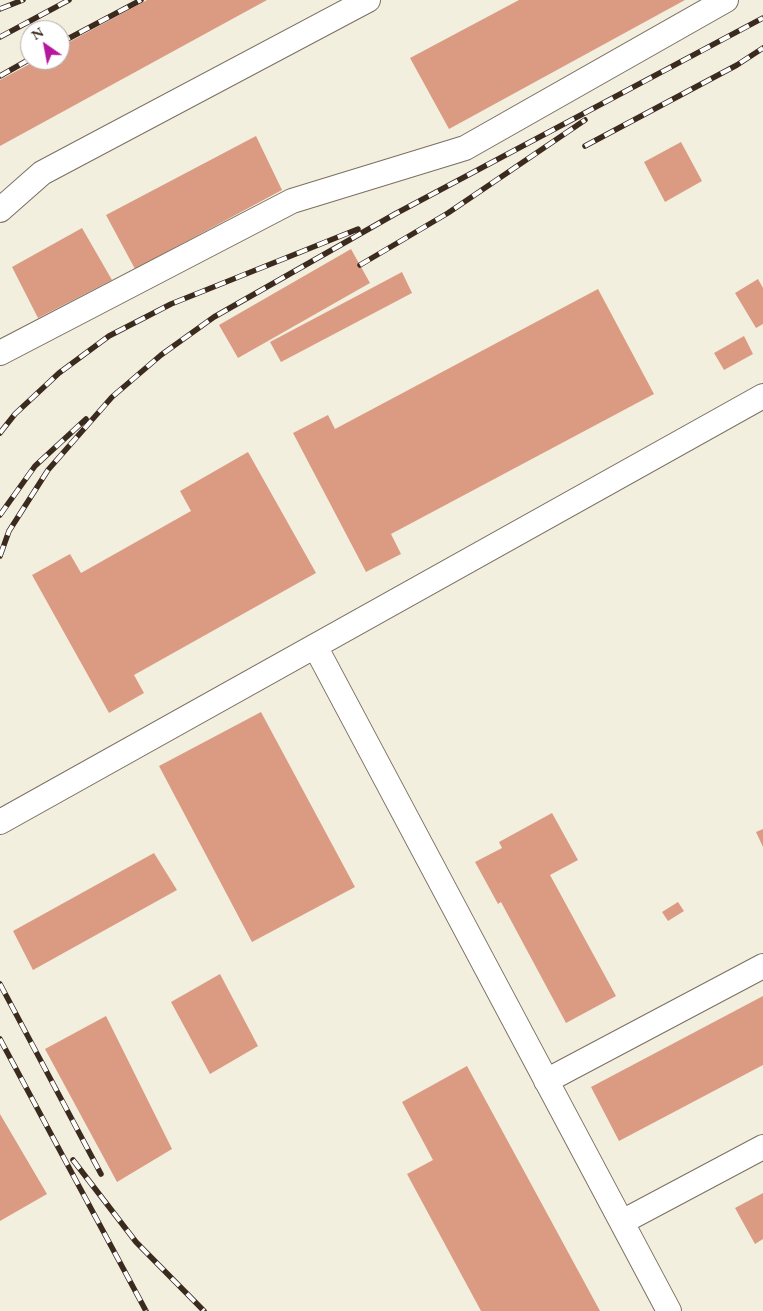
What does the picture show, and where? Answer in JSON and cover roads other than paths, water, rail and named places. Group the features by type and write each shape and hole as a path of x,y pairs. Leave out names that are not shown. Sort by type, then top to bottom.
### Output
{"lane":[{"path":"0,210 42,173 368,0"},
{"path":"0,353 292,200 465,148 726,0"},
{"path":"0,822 763,396"},
{"path":"315,646 669,1311"},
{"path":"546,1081 763,966"},
{"path":"622,1222 763,1146"}],"railway":[{"path":"0,9 23,0"},
{"path":"0,37 69,0"},
{"path":"70,38 141,0"},
{"path":"0,556 9,531 48,470 112,397 161,355 214,317 395,214 763,18"},
{"path":"585,146 737,65 763,48"},
{"path":"0,76 20,65"},
{"path":"360,265 448,213 585,120"},
{"path":"0,433 15,414 59,373 109,336 171,304 358,229"},
{"path":"0,515 35,466 86,419"},
{"path":"0,984 101,1174"},
{"path":"0,1039 146,1311"},
{"path":"73,1160 136,1242 204,1311"}]}
